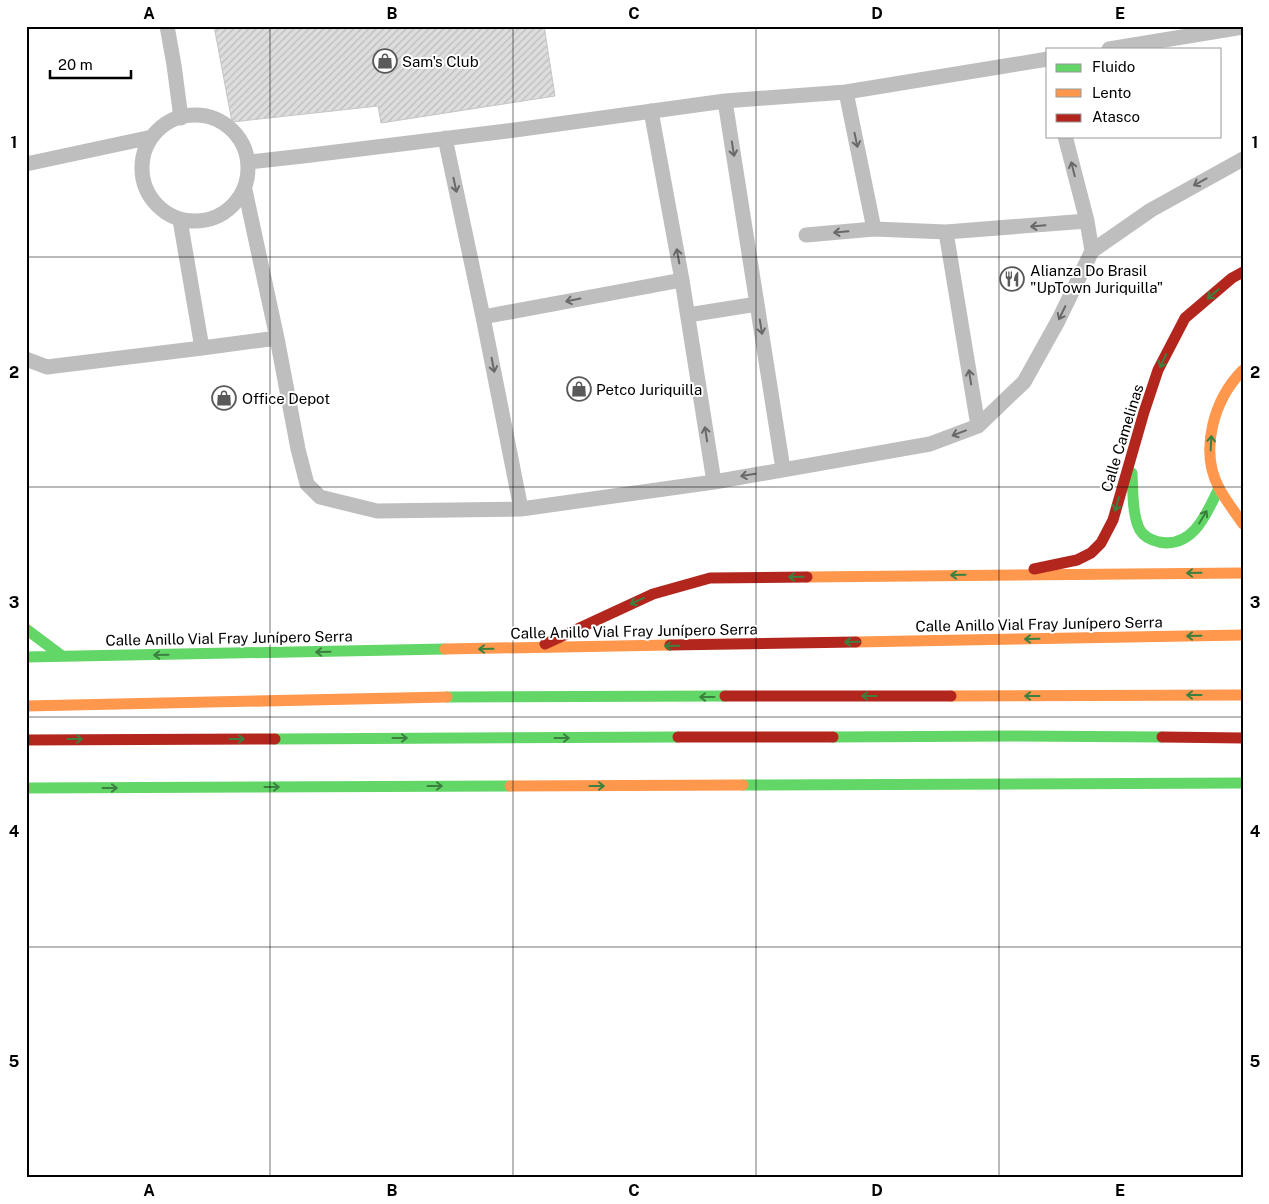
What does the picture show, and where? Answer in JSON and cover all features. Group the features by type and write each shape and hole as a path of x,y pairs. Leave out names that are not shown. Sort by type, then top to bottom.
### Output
{"main road":[{"name":"Calle Camelinas","path":"1007,575 1077,560 1091,553 1101,543 1112,520 1158,370 1184,318 1232,278 1243,272"},
{"path":"1243,370 1234,379 1222,398 1211,432 1210,454 1219,488 1243,524"},
{"path":"1131,457 1133,495 1138,528 1148,539 1162,544 1179,543 1190,536 1202,520 1219,488"},
{"path":"535,648 653,594 710,578 1243,573"},
{"path":"26,629 62,656"},
{"name":"Calle Anillo Vial Fray Junípero Serra","path":"26,657 1243,635"},
{"path":"26,706 433,697 1243,695"},
{"path":"26,740 995,736 1243,738"},
{"path":"26,788 1243,783"}],"lane":[{"path":"167,26 181,118"},
{"path":"1115,48 1243,28"},
{"path":"249,162 515,130 725,101 846,92 1046,63"},
{"path":"846,92 874,229"},
{"path":"725,101 783,469"},
{"path":"651,111 688,315 714,482"},
{"path":"245,190 229,210 206,221 180,220 158,207 144,186 142,160 152,137 172,120 196,114 221,121 240,138 249,162 245,190 277,338 298,449 307,484 320,497 377,511 521,510 714,482 930,444 978,426 1024,382 1058,321 1092,251 1151,210 1243,159"},
{"path":"26,164 152,137"},
{"path":"445,138 521,510"},
{"path":"1066,138 1087,221 1092,251"},
{"path":"180,220 202,348"},
{"path":"806,235 874,229 946,232 1087,221"},
{"path":"946,232 978,426"},
{"path":"483,317 682,280"},
{"path":"688,315 757,304"},
{"path":"26,359 47,367 277,338"}],"building":[{"name":"Sam's Club","path":"214,26 544,26 555,96 381,123 378,106 232,122"}],"traffic: fast":[{"path":"1132,473 1133,502 1137,524 1146,536 1159,542 1171,543 1190,535 1204,518 1219,488"},
{"path":"26,629 62,656"},
{"path":"26,657 445,649"},
{"path":"447,697 725,696"},
{"path":"275,739 678,737"},
{"path":"833,737 1162,737"},
{"path":"743,785 1243,783"},
{"path":"26,788 510,786"}],"traffic: slow":[{"path":"1243,370 1224,395 1217,410 1210,442 1210,458 1219,488 1243,524"},
{"path":"807,577 1243,573"},
{"path":"856,642 1243,635"},
{"path":"445,649 670,645"},
{"path":"951,696 1243,695"},
{"path":"26,706 447,697"},
{"path":"510,786 743,785"}],"traffic: jam":[{"path":"1034,569 1077,560 1091,553 1101,543 1113,520 1158,370 1185,318 1232,278 1243,272"},
{"path":"545,644 653,594 710,578 807,577"},
{"path":"670,645 856,642"},
{"path":"725,696 951,696"},
{"path":"678,737 833,737"},
{"path":"1162,737 1243,738"},
{"path":"26,740 275,739"}],"place":[{"name":"Sam's Club","path":"385,61"},
{"name":"Alianza Do Brasil \"UpTown Juriquilla\"","path":"1012,279"},
{"name":"Petco Juriquilla","path":"579,389"},
{"name":"Office Depot","path":"224,398"}]}
